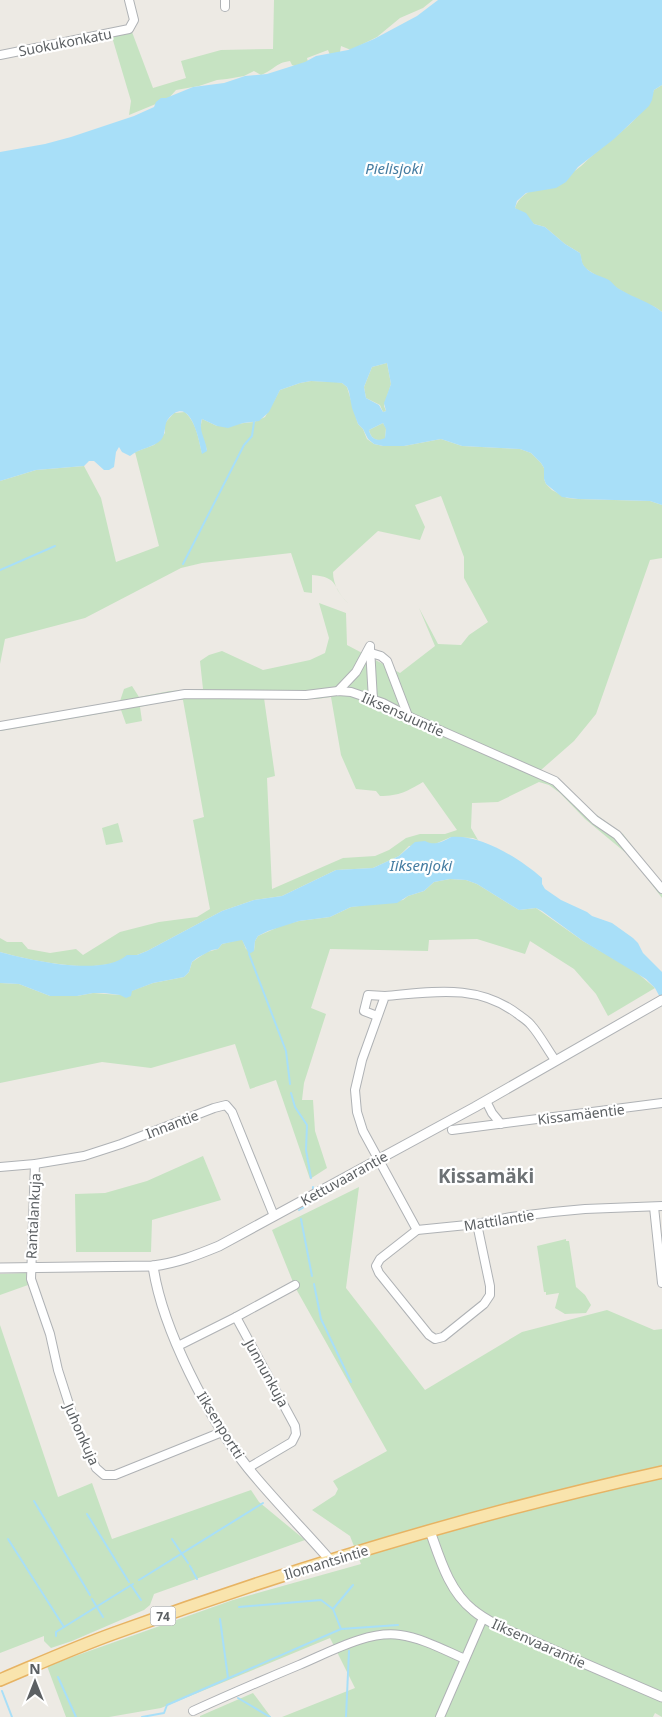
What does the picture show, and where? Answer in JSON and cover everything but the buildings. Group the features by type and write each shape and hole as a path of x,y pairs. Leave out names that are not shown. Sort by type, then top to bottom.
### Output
{"main road":[{"name":"Ilomantsintie","path":"0,1680 114,1633 330,1560 430,1531 662,1472"}],"street":[{"name":"Suokukonkatu","path":"0,55 129,30 134,20 129,0"},
{"path":"338,691 356,672 370,646 373,700"},
{"path":"371,653 382,656 387,661 408,716"},
{"name":"Iiksensuuntie","path":"0,726 186,694 306,695 338,691 357,694 383,703 408,716 555,781 595,820 618,835 662,889"},
{"path":"377,1016 364,1011 368,995 473,993 506,1005 530,1024 555,1060"},
{"path":"385,996 362,1060 355,1090 357,1112 363,1131 416,1230 380,1259 376,1266 379,1273 416,1320 435,1339 442,1338 484,1304 490,1295 490,1286 477,1224"},
{"name":"Kettuvaarantie","path":"0,1268 153,1266 187,1259 219,1246 486,1101 661,1001"},
{"path":"486,1101 492,1113 501,1124"},
{"name":"Kissamäentie","path":"452,1130 662,1103"},
{"name":"Innantie","path":"0,1167 35,1164 84,1156 226,1105 232,1112 274,1216"},
{"name":"Rantalankuja","path":"31,1269 35,1164"},
{"path":"658,1207 662,1283"},
{"name":"Mattilantie","path":"416,1230 477,1224 511,1217 584,1209 658,1207"},
{"name":"Iiksenportti","path":"153,1266 160,1302 178,1346 222,1432 248,1468 330,1560"},
{"name":"Juhonkuja","path":"31,1269 31,1279 50,1334 58,1370 75,1424 96,1468 104,1475 115,1475 222,1432"},
{"path":"178,1346 295,1285"},
{"name":"Junnunkuja","path":"236,1317 295,1426 296,1434 292,1442 248,1468"},
{"name":"Iiksenvaarantie","path":"430,1531 451,1584 472,1609 484,1618 500,1627 662,1697"},
{"path":"440,1717 484,1618"},
{"path":"193,1711 325,1654 359,1640 375,1636 399,1635 413,1638 465,1658"}],"green space":[{"path":"274,0 433,0 423,8 400,18 377,37 351,50 341,46 340,52 330,55 328,50 307,58 308,62 297,67 292,65 290,61 281,63 261,75 254,71 244,76 217,80 199,86 176,90 168,99 129,115 131,101 112,37 132,32 153,88 186,78 181,61 221,50 273,49"},
{"path":"662,85 662,312 654,306 620,290 585,268 580,253 565,244 545,227 534,224 515,208 518,201 531,190 566,176 578,168 636,118 654,90"},
{"path":"387,363 391,384 384,406 386,411 383,412 380,405 366,398 364,387 372,367"},
{"path":"311,381 337,382 347,387 358,424 363,429 367,439 374,444 404,446 441,439 462,446 520,449 531,453 541,463 544,468 546,484 552,490 567,498 650,501 662,505 662,558 650,560 596,714 574,741 541,770 556,777 591,811 623,834 662,885 662,898 632,858 585,819 560,793 549,785 539,782 498,802 472,803 471,828 478,840 451,837 435,844 409,846 399,856 373,868 336,870 282,896 254,900 222,911 147,951 127,956 116,962 84,966 65,965 0,952 0,938 7,942 22,942 28,949 50,953 76,949 83,955 120,932 159,922 197,917 210,909 193,820 204,817 183,700 169,700 140,707 142,721 126,724 121,710 0,731 0,723 120,701 124,689 132,686 139,697 170,691 203,689 200,661 209,655 222,651 263,670 310,660 325,653 329,638 319,603 346,613 347,645 400,673 435,646 419,608 438,644 461,645 469,635 488,622 464,578 464,557 441,496 415,505 425,527 420,540 378,531 333,572 336,587 327,578 312,575 312,593 304,592 291,553 202,563 181,568 85,618 5,639 0,664 0,481 36,470 84,466 101,498 116,562 159,546 135,452 154,445 165,433 165,423 174,413 185,412 192,421 202,453 207,450 200,430 202,419 217,426 254,422 265,417 280,390","holes":["331,697 341,755 356,789 376,791 380,796 387,796 403,792 423,782 457,830 445,834 420,834 406,838 389,850 375,856 343,858 272,889 267,778 275,776 264,698 317,699"]},
{"path":"383,423 386,428 385,439 375,439 371,436 369,430"},
{"path":"118,823 123,842 106,845 102,828"},
{"path":"450,879 466,880 477,884 519,910 536,908 583,941 635,971 655,988 608,1016 596,994 574,969 530,941 525,954 477,939 429,940 428,951 330,949 311,1008 326,1014 304,1083 302,1100 313,1100 315,1131 327,1168 310,1179 276,1080 250,1089 235,1044 151,1068 102,1062 0,1083 0,983 19,984 50,996 77,996 93,993 120,995 153,983 184,977 189,972 192,962 207,952 218,949 222,944 242,939 246,949 254,951 255,941 258,936 283,925 330,917 351,907 403,900 408,896 424,891 434,882"},
{"path":"203,1156 221,1200 152,1220 151,1252 76,1252 75,1194 105,1193 147,1181"},
{"path":"359,1187 346,1288 425,1390 522,1332 607,1310 654,1330 662,1329 662,1717 655,1713 653,1717 282,1717 355,1688 330,1638 161,1708 109,1717 66,1717 47,1666 233,1600 361,1564 350,1536 312,1510 335,1495 338,1489 333,1481 387,1451 295,1287 272,1230"},
{"path":"566,1239 566,1241 569,1241 576,1287 585,1295 591,1305 586,1313 565,1314 555,1308 559,1293 546,1295 546,1292 544,1292 537,1246"},
{"path":"26,1273 28,1285 0,1295 0,1274"},
{"path":"0,1325 58,1497 92,1483 112,1539 251,1490 259,1502 305,1540 154,1594 150,1605 144,1610 72,1641 51,1648 44,1641 44,1636 0,1653"},
{"path":"253,1693 271,1717 200,1717 200,1716"}],"water":[{"name":"Pielisjoki","path":"438,0 662,0 662,85 654,90 649,106 614,139 578,167 566,182 556,188 526,193 517,201 515,208 526,213 534,224 545,227 565,244 580,253 583,264 590,271 609,280 619,289 662,312 662,505 650,501 562,497 546,484 544,468 541,463 531,453 520,449 462,446 441,439 404,446 374,444 368,439 358,424 347,387 342,383 311,381 280,390 269,412 259,421 243,423 228,428 217,426 202,419 201,427 207,451 202,454 193,422 188,415 183,412 177,412 167,420 163,437 158,442 130,456 122,452 119,447 116,452 114,467 109,470 104,470 94,461 89,461 84,466 36,470 0,481 0,152 45,144 134,116 154,107 161,98 166,98 193,87 224,83 245,76 267,74 305,62 316,56 348,50 374,39 417,16","holes":["387,363 391,384 384,403 386,411 383,412 379,405 366,398 364,387 372,367","383,423 386,429 385,438 375,439 371,436 369,430"]},
{"name":"Iiksenjoki","path":"451,837 475,839 499,849 523,863 542,878 542,884 545,889 561,900 592,916 612,923 633,938 643,953 662,972 662,1001 655,988 646,979 583,941 542,911 536,908 519,910 477,884 466,880 450,879 434,882 424,891 408,896 397,903 351,907 330,917 299,921 268,931 258,936 255,941 254,951 249,954 242,940 222,944 218,949 212,950 192,962 189,972 184,977 153,983 132,991 131,996 126,998 120,995 104,993 50,996 19,984 0,983 0,952 65,965 101,965 116,962 127,955 137,955 147,951 222,911 254,900 282,896 336,870 373,868 399,856 415,842 435,843"}],"waterway":[{"path":"183,564 244,445 252,436 254,422"},
{"path":"0,570 55,546"},
{"path":"249,954 286,1051 290,1084"},
{"path":"291,1093 295,1107 307,1125 306,1150 311,1178"},
{"path":"299,1210 316,1200"},
{"path":"301,1219 312,1276"},
{"path":"314,1284 321,1319 351,1382"},
{"path":"34,1501 90,1595"},
{"path":"139,1580 263,1503"},
{"path":"87,1514 129,1582"},
{"path":"8,1539 64,1627"},
{"path":"172,1539 188,1563"},
{"path":"190,1566 197,1579"},
{"path":"56,1636 56,1632 133,1584"},
{"path":"131,1585 141,1600"},
{"path":"333,1609 353,1585"},
{"path":"92,1599 103,1617"},
{"path":"239,1607 321,1600 333,1609 341,1629"},
{"path":"220,1619 228,1678"},
{"path":"142,1717 164,1713 167,1705 341,1629 398,1625"},
{"path":"346,1717 349,1651"},
{"path":"58,1677 76,1717"},
{"path":"2,1691 12,1717"},
{"path":"238,1698 270,1717"}],"district":[{"name":"Kissamäki","path":"486,1176"}]}
